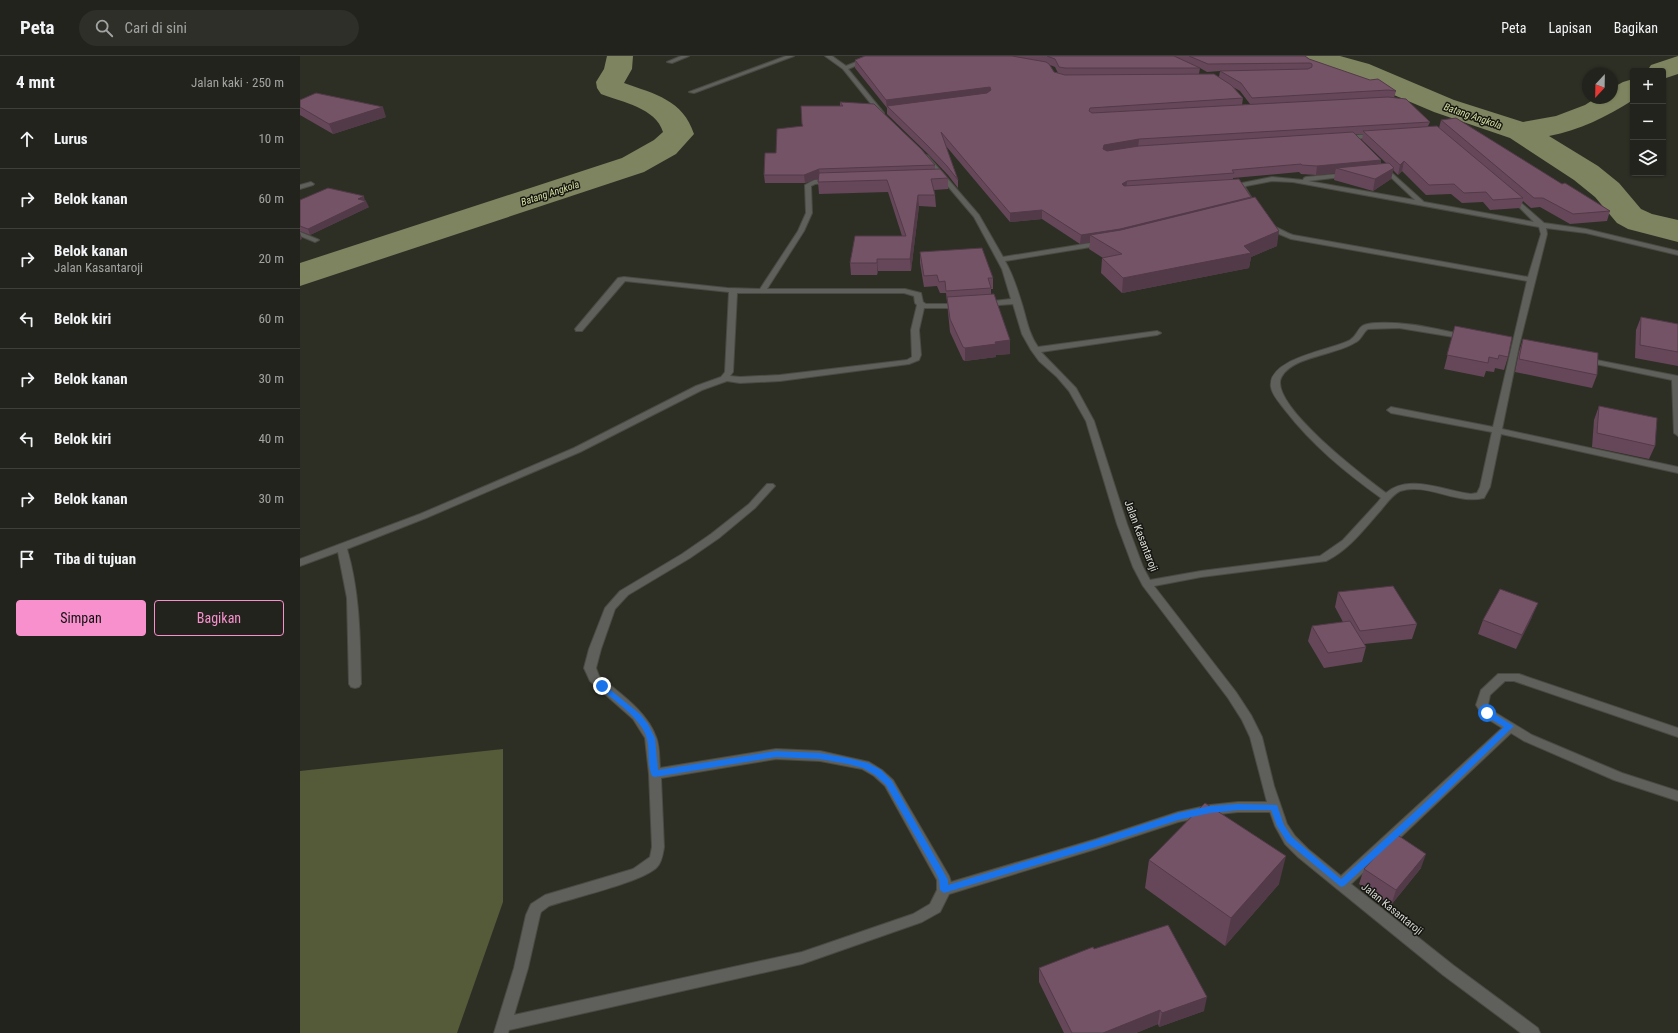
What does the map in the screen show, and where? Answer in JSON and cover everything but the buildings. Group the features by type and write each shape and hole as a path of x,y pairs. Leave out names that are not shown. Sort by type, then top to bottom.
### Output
{"street":[{"path":"670,62 686,56"},
{"path":"692,92 791,56"},
{"path":"828,56 840,63 845,68 891,122"},
{"path":"845,68 876,56"},
{"path":"1334,138 1356,140 1383,135"},
{"name":"Jalan Kasantaroji","path":"919,149 977,216 1006,269 1026,334 1035,350 1073,390 1090,421 1122,524 1138,567 1147,584 1232,695 1247,718 1256,737 1274,807 1281,826 1290,840 1341,884 1448,970 1532,1033"},
{"path":"1378,161 1421,202"},
{"path":"1375,172 1388,171"},
{"path":"1293,180 1355,174"},
{"path":"932,177 944,177"},
{"path":"1235,185 1272,179 1293,180 1606,235 1678,253"},
{"path":"762,291 801,232 808,212 808,186 814,182 840,180"},
{"path":"300,187 311,184"},
{"path":"1244,184 1242,187 1251,203"},
{"path":"1147,584 1202,574 1326,557 1338,551 1362,523 1396,490 1406,487 1467,496 1481,496 1485,487 1530,280 1544,234 1542,224 1506,192"},
{"path":"1264,220 1274,230 1291,237 1530,280"},
{"path":"300,234 315,240"},
{"path":"1001,259 1112,242"},
{"path":"300,563 423,516 577,450 698,388 726,378 740,380 780,378 909,362 916,358 917,355 914,339 914,324 921,305 918,295 905,291 733,290 628,279 622,280 578,329"},
{"path":"726,378 728,372 733,290"},
{"path":"921,305 929,307 1017,301"},
{"path":"1387,498 1346,468 1311,436 1281,399 1275,385 1276,380 1284,369 1297,362 1353,341 1362,328 1369,325 1382,324 1406,326 1476,339"},
{"path":"1035,350 1157,333"},
{"path":"1576,358 1677,379 1678,433"},
{"path":"1391,410 1497,430 1678,470"},
{"path":"655,774 776,754 820,756 865,765 878,772 889,783 944,880 944,890 935,908 917,918 802,958 503,1029 521,968 533,915 536,908 545,900 637,873 653,863 656,857 658,848 655,774 651,738 645,726 637,716 594,678 590,668 605,619 610,608 624,593 686,556 715,536 752,506 770,486"},
{"path":"342,547 348,566 352,594 355,684"},
{"path":"1678,733 1524,679 1509,677 1502,678 1486,693 1482,706 1487,713 1528,738 1618,777 1678,796"},
{"path":"1341,884 1433,800 1510,726"},
{"path":"944,890 1096,844 1178,817 1210,810 1238,807 1274,807"}],"green space":[{"path":"503,749 503,902 457,1033 300,1033 300,771"}],"waterway":[{"name":"Batang Angkola","path":"300,275 633,165 665,147 679,134 675,121 653,103 611,88 610,82 618,69 620,56"},
{"name":"Batang Angkola","path":"1311,56 1359,70 1444,106 1521,132"},
{"name":"Batang Angkola","path":"1666,69 1678,64"},
{"name":"Batang Angkola","path":"1521,132 1564,124 1595,111 1630,90"},
{"path":"1521,132 1586,173 1607,190 1629,216 1640,222 1678,231"}],"route":[{"path":"602,686 637,716 645,726 651,738 655,774 776,754 820,756 865,765 878,772 889,783 939,871 944,880 944,890 1096,844 1178,817 1210,810 1238,807 1274,807 1281,826 1290,840 1303,853 1341,884 1433,800 1510,726 1487,713"}]}
